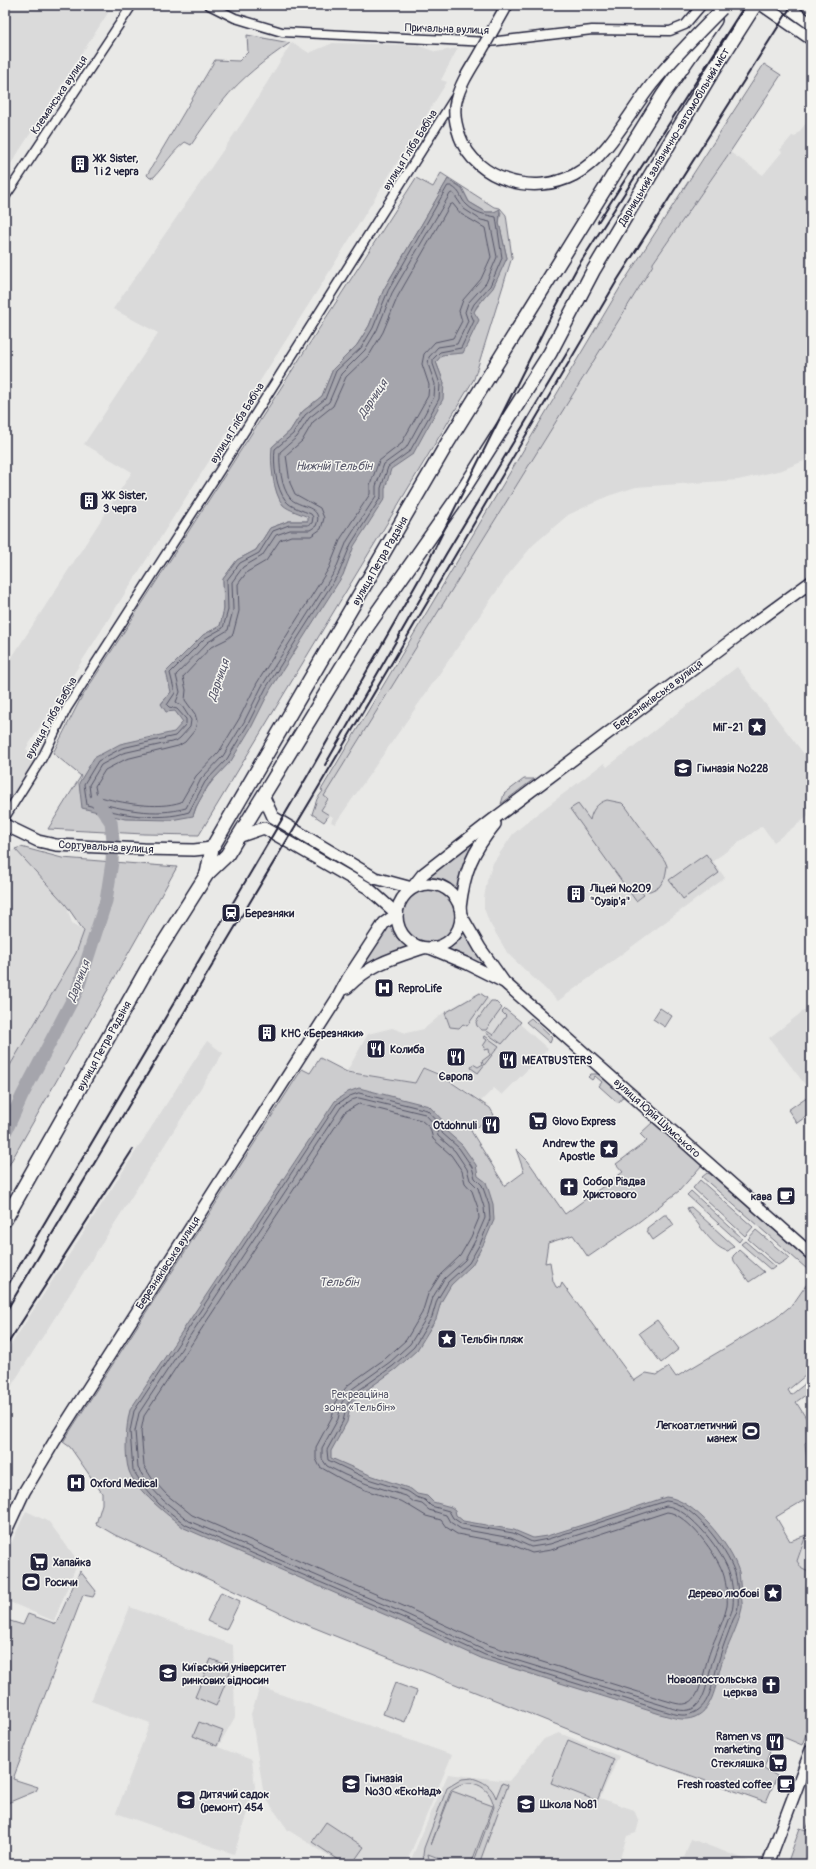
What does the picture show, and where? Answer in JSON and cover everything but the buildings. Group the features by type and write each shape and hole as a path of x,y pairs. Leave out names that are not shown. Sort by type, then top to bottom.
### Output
{"main road":[{"name":"Дарницький залізнично-автомобільний міст","path":"593,271 711,74 755,5"},
{"name":"вулиця Петра Радзіня","path":"207,874 212,848 448,442 663,95 724,7"},
{"name":"вулиця Петра Радзіня","path":"5,1220 147,969 207,874 227,856 362,634 463,490 550,353 593,271"},
{"path":"344,623 351,621 356,622 362,634"}],"street":[{"name":"Клеманська вулиця","path":"5,197 132,5"},
{"name":"Причальна вулиця","path":"209,5 235,18 282,32 489,42 592,30 670,31 685,26 702,5"},
{"path":"507,5 463,83 456,102 455,118 462,144 468,154 480,166 502,178 517,183 533,184 560,181 575,175 595,160 652,84 683,48 724,7"},
{"path":"762,5 811,39"},
{"path":"785,5 811,24"},
{"name":"вулиця Гліба Бабіча","path":"5,817 42,758 67,708 417,161 489,42"},
{"name":"Березняківська вулиця","path":"412,888 423,874 747,628 811,582"},
{"path":"264,797 273,817 373,877 386,882 412,888"},
{"name":"Березняківська вулиця","path":"461,911 464,879 470,862 485,837 507,810"},
{"name":"Сортувальна вулиця","path":"5,825 38,841 56,845 194,850 212,848"},
{"path":"238,837 264,828 366,886 397,914"},
{"path":"386,882 401,882 423,874"},
{"path":"424,884 440,885 452,894 461,911 460,925 452,938 441,946 426,948 410,942 402,934 398,924 397,914 401,899 412,888 424,884"},
{"path":"375,893 384,910 384,923"},
{"name":"вулиця Юрія Шумського","path":"461,911 480,948 504,982 811,1254"},
{"name":"Березняківська вулиця","path":"5,1533 24,1492 56,1437 338,997 348,978 384,923 397,914"},
{"name":"Березняківська вулиця","path":"338,997 356,978 377,964 396,956 426,948"},
{"name":"вулиця Юрія Шумського","path":"426,948 468,964 504,982"},
{"path":"768,1864 807,1772 811,1750"}],"shaded area":[{"path":"5,5 113,5 5,173"},
{"path":"292,42 309,53 333,43 417,45 436,52 458,48 441,80 447,82 323,282 26,749 37,757 11,799 5,795 5,668 132,472 84,444 158,333 113,309 244,120"},
{"path":"811,117 811,458 782,470 738,480 636,487 608,496 568,515 533,545 508,575 335,824 331,822 333,817 321,810 328,799 324,796 653,263 730,152 763,175 782,152 780,150 792,136 795,137"},
{"path":"737,667 811,763 811,814 774,842 762,826 713,861 725,878 558,1001 508,954 489,922 484,908 484,898 487,881 493,863 513,834 533,817 604,763 607,767"},
{"path":"15,849 66,905 72,923 84,931 76,953 5,1074 5,850 8,854"},
{"path":"480,992 548,1049 502,1095 494,1088 481,1101 440,1073 422,1067 415,1083 347,1071 368,1034 392,1028 406,1033 424,1029 443,1013"},
{"path":"811,1005 811,1092 769,1038"},
{"path":"207,1041 223,1053 5,1396 5,1354"},
{"path":"26,1511 49,1522 78,1561 54,1621 5,1600 5,1561 8,1550"},
{"path":"811,1524 811,1573 802,1569 797,1561"},
{"path":"130,1607 233,1645 235,1717 218,1747 252,1760 255,1787 234,1854 116,1813 150,1723 91,1701"},
{"name":"Гімназія №30 «ЕкоНад»","path":"260,1687 452,1755 406,1864 342,1864 288,1830 264,1796 251,1714"},
{"name":"Школа №81","path":"559,1733 619,1756 600,1798 634,1810 639,1822 636,1833 627,1836 620,1858 622,1864 409,1864 448,1774 509,1781 544,1739"},
{"path":"691,1839 757,1864 682,1864"}],"green space":[{"path":"247,35 290,43 245,77 229,93 191,145 185,142 180,146 154,177 150,178 147,175 215,60 239,61 248,52"},
{"path":"764,64 781,75 653,263 324,796 328,799 321,810 329,815 324,822 312,814 317,799 323,791 321,790 621,286"},
{"path":"441,173 494,207 500,208 506,215 512,257 474,379 199,835 48,829 81,776 53,753 80,700 416,178 433,187","holes":["448,179 462,188 469,202 486,212 501,212 499,223 507,258 484,298 436,362 444,383 336,522 161,704 171,692 203,635 220,626 224,609 223,579 237,560 256,550 270,528 289,521 308,521 309,517 272,447 290,431 302,412 322,396 333,369 357,345 369,326 384,289","119,746 229,763 208,787 199,801 193,816"]},
{"path":"524,779 534,779 501,804 504,794"},
{"path":"607,800 622,803 626,807 665,861 667,866 665,878 659,887 650,891 640,890 644,895 636,901 570,809 578,804 590,820 596,807 600,803"},
{"path":"480,835 463,865 458,890 443,880 425,878"},
{"path":"21,847 62,858 177,867 5,1172 5,1074 76,953 84,931 66,905 15,849"},
{"path":"706,854 719,873 683,899 669,880"},
{"path":"424,890 434,890 448,897 455,911 455,921 448,935 434,942 424,942 414,938 407,931 403,921 403,911 407,901 414,894"},
{"path":"386,926 389,926 397,938 408,948 353,977"},
{"path":"465,931 484,963 483,964 447,950 458,942"},
{"path":"480,993 487,998 467,1026 463,1024 459,1028 450,1027 445,1013"},
{"path":"491,1001 495,1001 502,1008 486,1030 482,1030 477,1026 476,1022"},
{"path":"660,1008 672,1016 665,1027 653,1019"},
{"path":"505,1009 521,1022 502,1044 486,1033 487,1031 493,1035 506,1016 502,1012"},
{"path":"531,1018 552,1038 550,1043 526,1022"},
{"path":"485,1036 499,1046 478,1073 471,1068 473,1064 478,1067 483,1064 482,1061 490,1055 489,1049 484,1050 485,1047 483,1046 487,1040 483,1037"},
{"name":"Рекреаційна зона «Тельбін»","path":"320,1058 347,1072 415,1083 423,1068 440,1075 490,1108 494,1115 471,1131 505,1186 524,1172 516,1149 528,1161 565,1214 623,1172 616,1164 647,1141 640,1134 654,1121 702,1165 679,1191 636,1224 588,1257 573,1235 548,1243 545,1263 550,1262 553,1281 556,1287 560,1288 562,1283 634,1381 646,1373 657,1375 669,1367 676,1377 776,1318 793,1304 811,1278 811,1371 788,1390 791,1395 811,1379 811,1391 796,1402 811,1426 811,1438 805,1443 811,1496 776,1517 790,1541 806,1535 797,1561 802,1569 811,1573 811,1721 802,1745 776,1734 764,1768 777,1776 766,1802 635,1756 295,1620 115,1535 96,1524 102,1504 102,1493 70,1447 63,1442 302,1069 310,1073"},
{"path":"591,1074 599,1074 624,1096 618,1103 599,1086 602,1082 595,1076 592,1080 588,1077"},
{"path":"805,1098 811,1106 811,1113 797,1123 788,1110"},
{"path":"707,1173 710,1174 808,1260 809,1263 807,1269 702,1177"},
{"path":"700,1180 753,1227 745,1236 693,1188"},
{"path":"691,1191 742,1238 739,1242 687,1195"},
{"path":"691,1207 734,1246 728,1251 717,1246 689,1212 687,1208"},
{"path":"664,1215 667,1215 674,1225 653,1240 647,1231 647,1228"},
{"path":"756,1230 789,1258 778,1265 748,1239"},
{"path":"745,1241 775,1267 771,1270 741,1244"},
{"path":"739,1250 764,1272 749,1282 734,1261 733,1256"},
{"path":"657,1320 679,1349 661,1363 639,1333"},
{"path":"80,1571 96,1591 93,1597 83,1595 13,1779 38,1787 36,1791 5,1804 5,1626 7,1620 23,1625 28,1614 56,1624"},
{"path":"221,1592 240,1601 226,1630 207,1621"},
{"path":"211,1659 232,1667 216,1706 195,1697"},
{"path":"395,1683 417,1691 405,1722 383,1714"},
{"path":"199,1722 223,1731 217,1746 193,1736"},
{"path":"568,1740 614,1759 597,1801 551,1783"},
{"path":"472,1778 487,1785 492,1790 496,1798 502,1783 508,1785 479,1864 473,1864 494,1807 492,1799 488,1793 483,1788 471,1783 458,1786 451,1790 431,1845 452,1791 493,1806 471,1864 454,1864 428,1854 430,1864 425,1864 423,1855 424,1848 447,1788 462,1779"},
{"path":"811,1818 811,1858 809,1864 787,1864 800,1828 806,1830"},
{"path":"326,1822 364,1847 352,1864 345,1864 312,1842"}],"water":[{"name":"Нижній Тельбін","path":"448,179 462,188 469,202 486,212 494,212 500,209 499,223 507,258 493,288 477,306 474,312 479,320 463,353 442,355 436,362 444,383 443,399 413,454 391,469 385,489 385,498 354,546 343,575 270,690 252,726 231,761 209,784 196,807 193,816 171,820 125,819 82,808 79,783 94,758 120,744 174,732 183,722 175,711 166,712 161,704 171,692 166,672 203,635 220,626 224,609 223,579 237,560 256,550 270,528 289,521 308,521 308,517 285,507 280,500 273,477 271,461 272,447 290,431 302,412 322,396 333,369 357,345 369,326 384,289"},
{"name":"Тельбін","path":"359,1088 429,1106 445,1123 445,1130 462,1145 476,1165 478,1176 486,1182 493,1204 494,1220 472,1265 451,1285 441,1302 436,1319 417,1350 396,1369 358,1396 350,1407 347,1422 331,1451 331,1458 370,1475 411,1489 417,1494 427,1496 433,1502 451,1507 455,1510 456,1515 463,1521 514,1530 533,1538 547,1536 666,1497 677,1500 688,1506 710,1525 720,1537 735,1561 739,1572 742,1605 738,1622 723,1658 716,1687 710,1702 701,1713 695,1717 682,1719 669,1716 483,1659 402,1622 184,1528 153,1502 138,1487 133,1479 127,1465 126,1458 130,1410 335,1101 348,1092"}],"waterway":[{"name":"Дарниця","path":"5,1133 22,1096 77,991 106,901 112,862 113,840 111,822 96,800"}],"railway":[{"path":"5,1290 308,775 422,574 551,316 578,266 745,5"},
{"path":"5,1313 321,783 618,279 792,5"},
{"path":"598,222 630,172"},
{"path":"325,765 446,554 570,348"},
{"path":"5,1348 133,1149"}],"place":[{"name":"ЖК Sister, 1 і 2 черга","path":"80,164"},
{"name":"ЖК Sister, 3 черга","path":"89,501"},
{"name":"МіГ-21","path":"757,727"},
{"name":"Гімназія №228","path":"683,768"},
{"name":"Ліцей №209 \"Сузір'я\"","path":"576,894"},
{"name":"Березняки","path":"231,913"},
{"name":"ReproLife","path":"384,988"},
{"name":"КНС «Березняки»","path":"267,1033"},
{"name":"Колиба","path":"376,1049"},
{"name":"Європа","path":"456,1057"},
{"name":"MEATBUSTERS","path":"508,1060"},
{"name":"Glovo Express","path":"538,1121"},
{"name":"Otdohnuli","path":"491,1125"},
{"name":"Andrew the Apostle","path":"609,1149"},
{"name":"Собор Різдва Христового","path":"569,1187"},
{"name":"кава","path":"786,1196"},
{"name":"Тельбін пляж","path":"447,1339"},
{"name":"Легкоатлетичний манеж","path":"751,1431"},
{"name":"Oxford Medical","path":"76,1483"},
{"name":"Хапайка","path":"39,1562"},
{"name":"Росичи","path":"31,1582"},
{"name":"Дерево любові","path":"773,1593"},
{"name":"Київський університет ринкових відносин","path":"168,1673"},
{"name":"Новоапостольська церква","path":"771,1685"},
{"name":"Ramen vs marketing","path":"775,1742"},
{"name":"Стекляшка","path":"778,1763"},
{"name":"Гімназія №30 «ЕкоНад»","path":"351,1784"},
{"name":"Fresh roasted coffee","path":"786,1784"},
{"name":"Дитячий садок (ремонт) 454","path":"186,1800"},
{"name":"Школа №81","path":"526,1804"}]}
